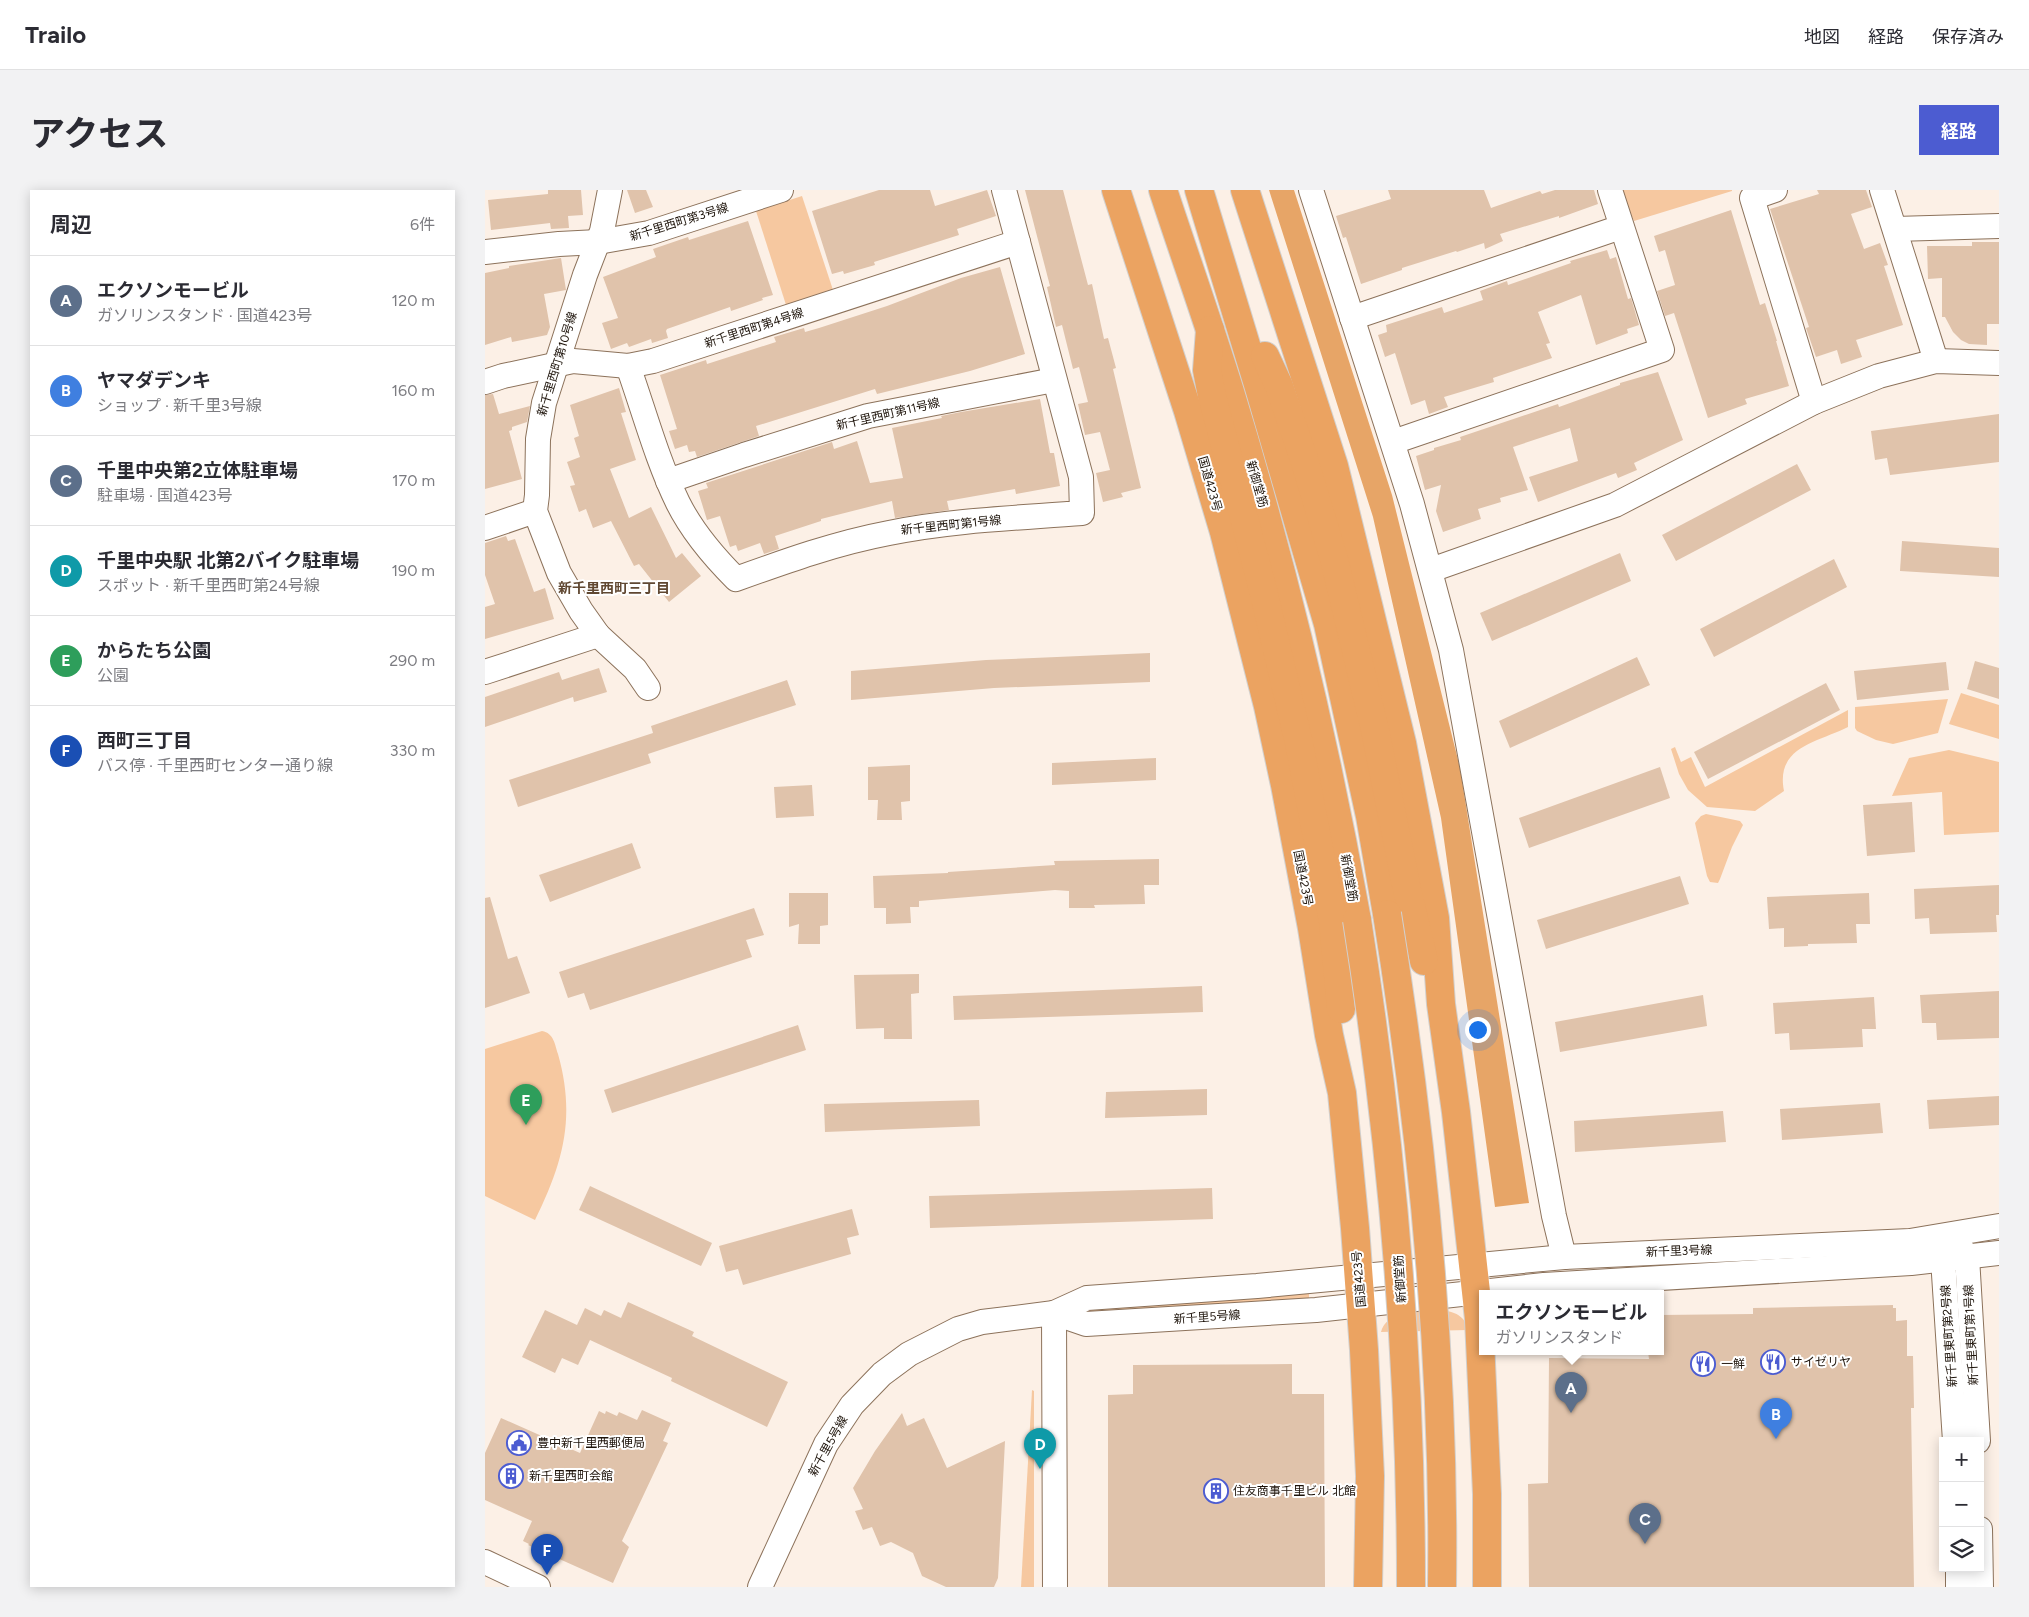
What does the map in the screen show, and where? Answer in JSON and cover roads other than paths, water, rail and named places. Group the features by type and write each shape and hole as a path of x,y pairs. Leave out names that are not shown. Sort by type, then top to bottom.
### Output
{"highway":[{"name":"国道423号","path":"1116,190 1198,442 1252,642 1285,785 1313,928 1329,1035 1342,1093 1361,1305 1370,1476 1368,1587"},
{"name":"新御堂筋","path":"1163,190 1210,330 1257,484 1299,639 1339,818 1357,920 1382,1092 1397,1239 1405,1337 1409,1435 1411,1587"},
{"path":"1199,190 1328,624 1371,816 1413,1090 1429,1240 1440,1437 1442,1587"},
{"path":"1245,190 1334,466 1369,602 1402,743 1435,918 1441,1004 1456,1112 1479,1324"},
{"path":"1241,328 1263,353 1279,386 1304,459 1334,559 1375,730 1406,885 1423,958 1441,1004"},
{"path":"1210,330 1207,370 1212,396 1260,581 1299,743 1329,898 1341,999 1342,1093"},
{"path":"1481,1355 1487,1494 1487,1587"}],"street":[{"name":"新千里西町第10号線","path":"610,190 605,220 546,396 538,438 535,511 559,573 581,611 598,635 635,669 648,688"},
{"name":"新千里西町第3号線","path":"485,252 598,242 649,233 781,190"},
{"name":"新千里西町第1号線","path":"629,366 668,481 679,504 700,537 736,579 813,552 890,532 967,522 1082,513 1081,477 1004,190"},
{"path":"1393,442 1662,350 1610,190"},
{"path":"1775,190 1752,198 1814,402"},
{"path":"1882,190 1936,361"},
{"path":"1316,191 1352,318 1393,442 1431,570 1451,650 1554,1216 1564,1257"},
{"path":"1895,229 1999,226"},
{"path":"1352,318 1621,227"},
{"name":"新千里西町第4号線","path":"485,382 573,361 629,366 653,361 1018,242"},
{"path":"1431,570 1615,505 1814,402 1879,376 1936,361 1999,363"},
{"name":"新千里西町第11号線","path":"668,481 851,421 1054,380"},
{"path":"485,528 535,511"},
{"path":"485,672 598,635"},
{"name":"新千里3号線","path":"1358,1276 1564,1257 1910,1241 1999,1226"},
{"name":"新千里東町第1号線","path":"1952,1233 1967,1257 1978,1437"},
{"name":"新千里東町第2号線","path":"1952,1233 1943,1259 1955,1437"},
{"name":"新千里3号線","path":"1505,1290 1593,1281 1901,1264 1999,1253"},
{"name":"新千里5号線","path":"760,1587 818,1460 837,1426 861,1395 882,1374 924,1345 958,1330 1002,1318 1054,1313 1087,1298 1257,1286 1358,1276"},
{"name":"新千里3号線","path":"1361,1305 1479,1293"},
{"name":"新千里5号線","path":"1054,1313 1086,1324 1316,1310 1361,1305"},
{"path":"1054,1313 1055,1587"},
{"path":"485,1562 538,1587"},
{"path":"1958,1572 1958,1587"},
{"path":"1981,1572 1981,1587"}],"place":[{"name":"からたち公園","path":"526,1125"},
{"name":"サイゼリヤ","path":"1773,1362"},
{"name":"一鮮","path":"1703,1364"},
{"name":"エクソンモービル","path":"1571,1413"},
{"name":"ヤマダデンキ","path":"1776,1439"},
{"name":"豊中新千里西郵便局","path":"519,1443"},
{"name":"千里中央駅 北第2バイク駐車場","path":"1040,1469"},
{"name":"新千里西町会館","path":"511,1476"},
{"name":"住友商事千里ビル 北館","path":"1216,1491"},
{"name":"千里中央第2立体駐車場","path":"1645,1544"},
{"name":"西町三丁目","path":"547,1575"}],"district":[{"name":"新千里西町三丁目","path":"614,588"}]}
